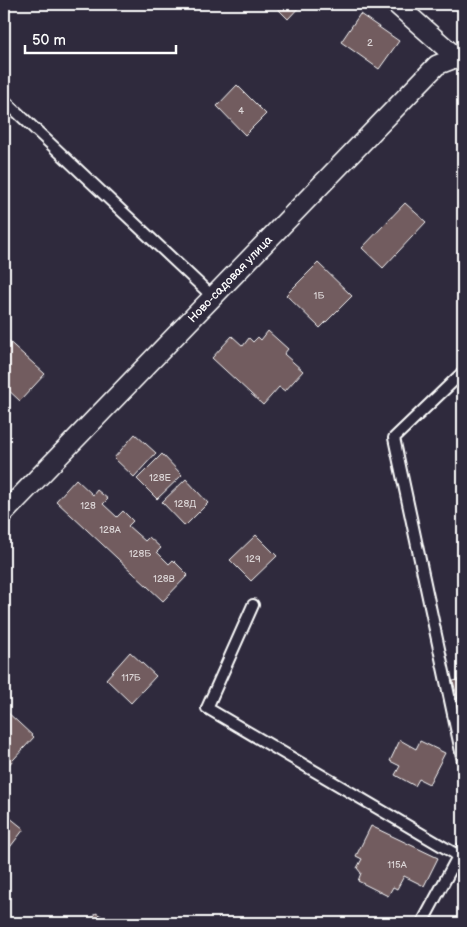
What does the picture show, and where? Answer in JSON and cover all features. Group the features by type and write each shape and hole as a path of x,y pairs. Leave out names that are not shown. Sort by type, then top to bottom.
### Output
{"street":[{"path":"396,4 460,56"},
{"name":"Ново-садовая улица","path":"4,513 438,65 460,56"}],"lane":[{"path":"4,100 213,297"},
{"path":"463,372 394,438 463,761"},
{"path":"253,606 207,708 461,851 422,923"}],"building":[{"path":"273,4 302,4 288,19"},
{"path":"360,14 399,41 379,69 341,42"},
{"path":"237,85 266,114 245,135 217,106"},
{"path":"405,203 426,222 383,268 362,248"},
{"path":"318,263 352,296 320,328 286,295"},
{"path":"268,331 288,349 284,354 303,371 285,391 279,387 263,405 212,358 232,336 243,346 249,338 253,342 258,337 261,340"},
{"path":"4,337 45,374 20,401 4,386"},
{"path":"135,434 156,453 134,477 114,458"},
{"path":"162,454 182,475 157,499 137,479"},
{"path":"76,479 93,495 97,490 108,499 103,504 117,517 123,511 133,521 128,526 145,541 149,537 161,548 157,552 169,564 173,560 188,575 163,601 56,501"},
{"path":"186,479 208,503 185,526 162,502"},
{"path":"256,535 277,556 251,581 230,560"},
{"path":"130,652 156,676 131,703 106,679"},
{"path":"463,679 463,706 460,707 453,681"},
{"path":"4,709 34,737 4,770"},
{"path":"400,740 416,749 420,741 445,753 429,784 419,779 415,786 395,775 400,766 390,761"},
{"path":"4,813 24,829 4,855"},
{"path":"371,826 438,858 424,886 404,876 397,889 393,887 388,896 358,881 361,873 357,868 362,859 356,856"},
{"path":"96,913 113,923 90,923"}]}
